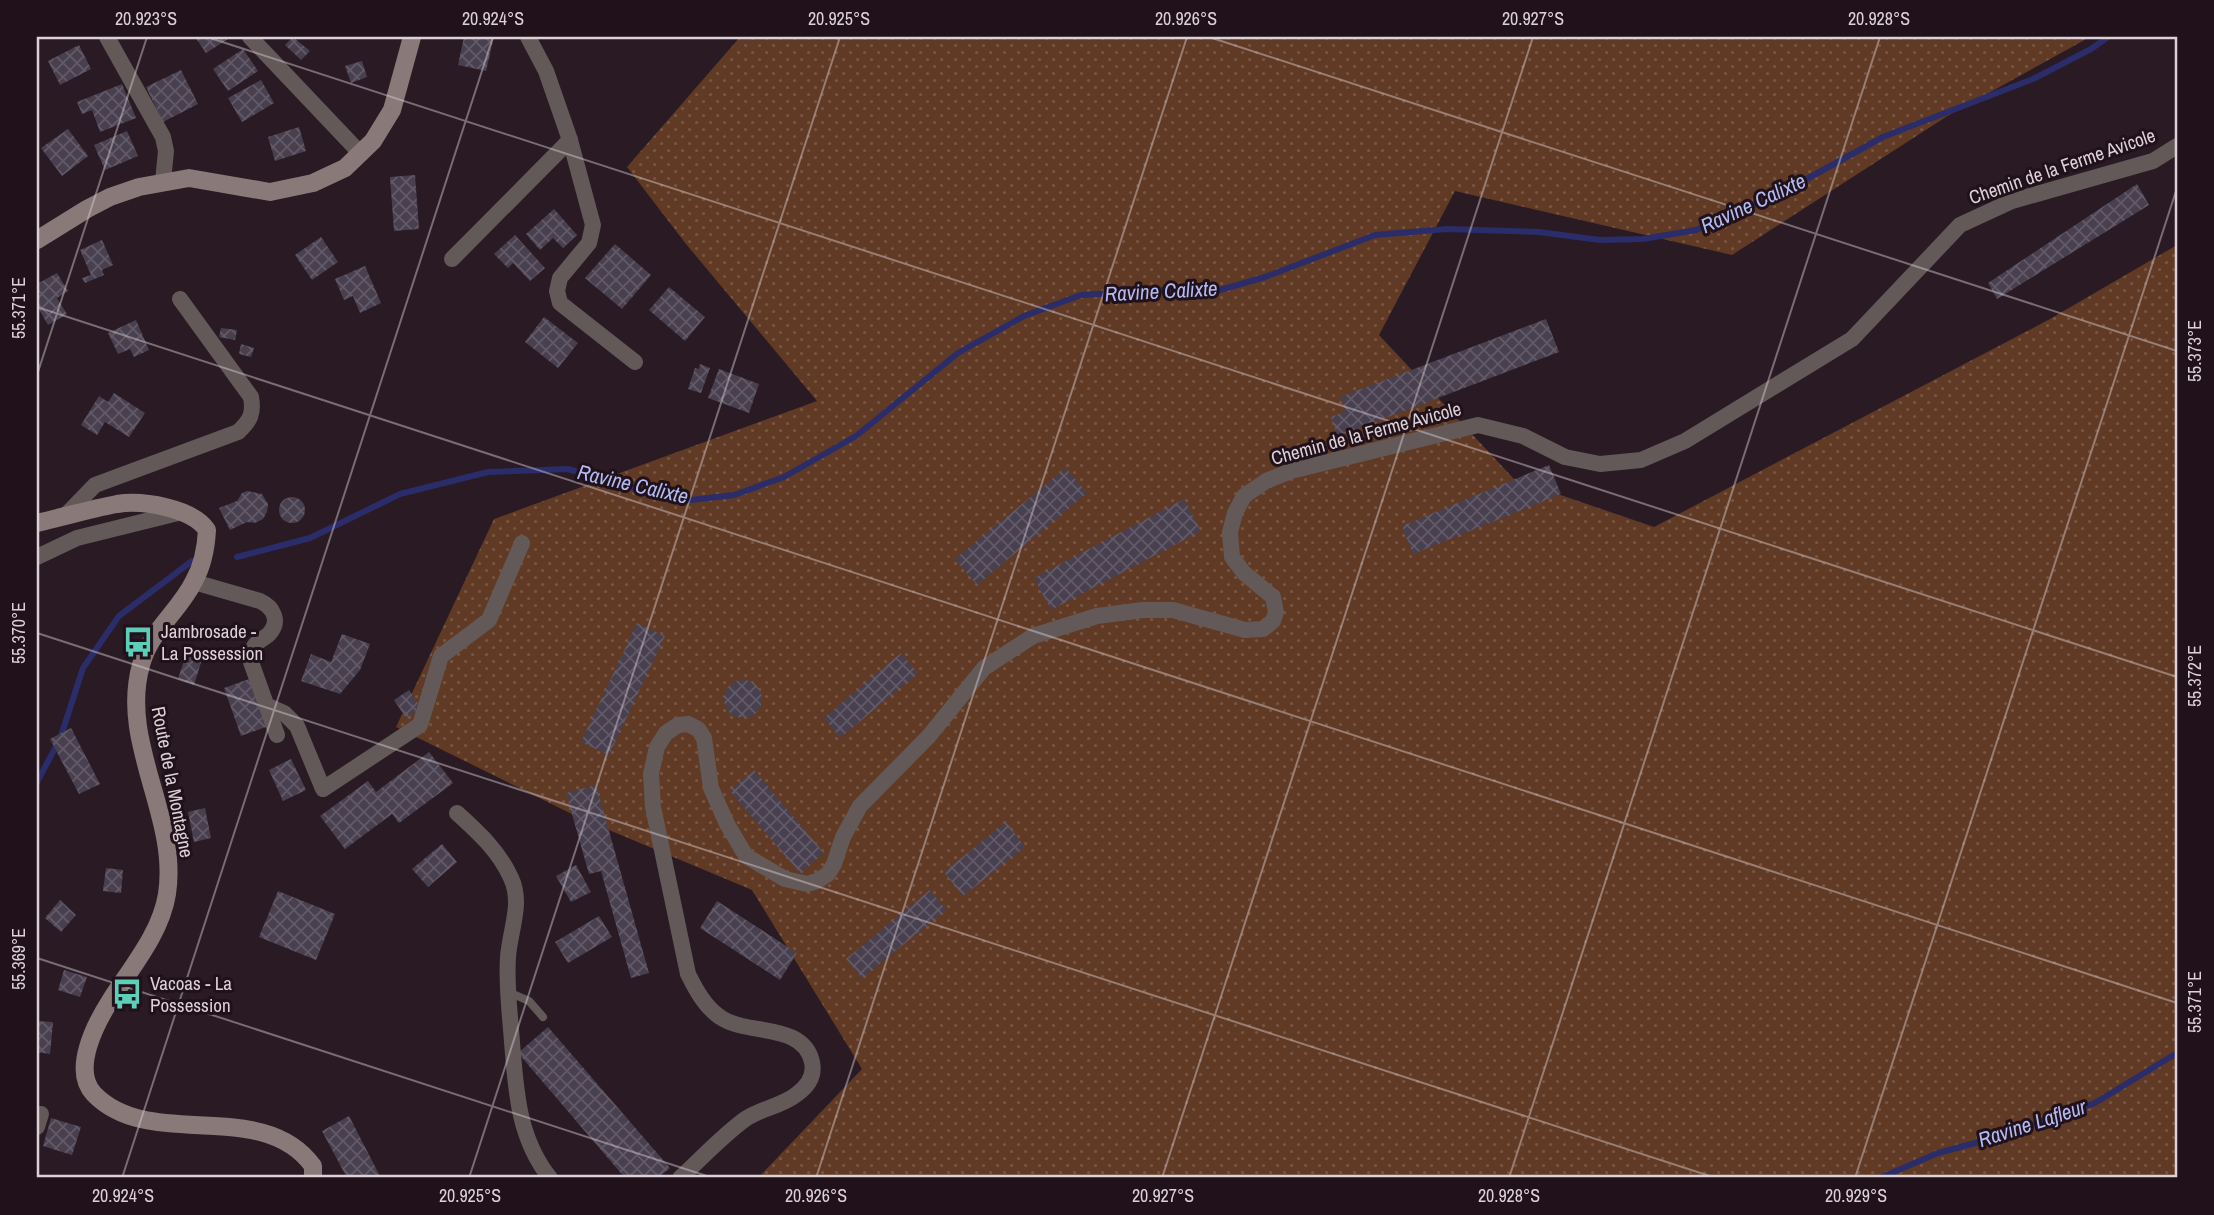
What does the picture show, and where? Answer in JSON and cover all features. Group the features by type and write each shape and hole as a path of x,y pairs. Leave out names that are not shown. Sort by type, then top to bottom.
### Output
{"main road":[{"path":"37,240 110,197 163,181 200,179 270,192 313,183 345,167 373,141 392,110 407,41"},
{"name":"Route de la Montagne","path":"37,523 120,504 153,506 182,512 201,521 207,530 206,550 194,582 155,632 141,664 136,696 138,729 165,832 169,860 167,895 156,930 95,1025 86,1053 86,1073 92,1092 116,1111 143,1119 249,1130 293,1145 313,1166 313,1178"}],"street":[{"path":"107,37 163,137 166,151 163,181"},
{"path":"250,37 361,154"},
{"path":"528,37 546,71 570,140 593,225 589,243 560,278 557,291 560,303 635,362"},
{"path":"453,258 570,140"},
{"name":"Chemin de la Ferme Avicole","path":"680,1178 745,1119 797,1095 810,1081 813,1069 810,1056 801,1043 788,1035 735,1024 720,1017 697,992 688,974 653,807 651,774 657,747 666,733 678,725 688,724 698,729 704,738 711,788 727,824 746,856 785,879 807,884 817,881 828,874 843,837 860,806 929,736 984,668 1033,636 1097,616 1143,610 1173,610 1245,630 1263,629 1273,621 1276,612 1273,597 1244,573 1232,557 1230,531 1244,496 1266,481 1292,471 1478,425 1523,436 1565,457 1600,464 1641,460 1685,441 1852,339 1960,225 2012,201 2152,161 2177,146"},
{"path":"65,516 95,485 238,432 248,423 253,412 251,397 180,299"},
{"path":"37,557 77,538 182,512"},
{"path":"266,705 284,713 297,726 323,789 420,725 441,656 489,620 522,543"},
{"path":"194,582 260,601 270,606 275,615 274,626 269,634 256,644 251,653 251,662 277,735"},
{"path":"457,813 492,846 512,879 516,907 508,955 508,992 517,1107 526,1139 538,1163 550,1178"}],"lane":[{"path":"508,992 529,1000 543,1017"}],"shaded area":[{"path":"740,37 2090,37 1949,115 1732,255 1455,191 1379,335 1514,479 1654,527 2050,319 2177,245 2177,1178 758,1178 862,1069 752,890 578,817 396,727 494,519 817,401 686,244 627,167"}],"building":[{"path":"195,37 227,37 228,39 206,53"},
{"path":"293,37 310,51 301,60 285,45"},
{"path":"464,37 494,37 486,71 458,65"},
{"path":"79,45 91,69 60,85 48,61"},
{"path":"243,49 258,71 228,91 213,69"},
{"path":"362,61 367,77 351,83 345,66"},
{"path":"181,70 198,104 163,122 146,87"},
{"path":"261,80 274,103 242,122 228,98"},
{"path":"122,84 136,118 100,132 92,110 82,114 77,102"},
{"path":"299,127 306,151 275,161 268,137"},
{"path":"68,129 88,156 62,176 41,148"},
{"path":"127,131 138,156 105,170 94,145"},
{"path":"415,175 419,229 394,231 390,177"},
{"path":"2137,184 2149,205 1997,299 1988,283"},
{"path":"554,209 577,235 563,248 553,238 540,250 526,234"},
{"path":"515,235 545,268 530,281 513,263 508,268 494,254"},
{"path":"321,237 338,262 312,280 295,255"},
{"path":"102,240 113,265 102,270 104,275 85,283 82,278 91,275 80,250"},
{"path":"615,244 651,275 622,309 585,278"},
{"path":"365,266 381,303 360,313 353,296 344,300 335,279"},
{"path":"57,273 68,291 57,298 67,314 48,325 37,306 37,284"},
{"path":"669,287 705,317 685,341 649,310"},
{"path":"544,317 578,343 558,368 525,342"},
{"path":"1546,319 1559,352 1338,436 1331,417 1346,411 1340,397"},
{"path":"136,320 149,350 134,357 130,349 118,354 108,333"},
{"path":"221,328 237,330 235,340 219,337"},
{"path":"241,344 254,348 251,357 239,354"},
{"path":"700,364 710,368 701,393 688,389 695,368 699,369"},
{"path":"719,369 759,384 749,413 708,398"},
{"path":"114,393 145,413 129,437 105,422 97,435 81,425 99,396 108,402"},
{"path":"1549,465 1561,494 1413,554 1402,526"},
{"path":"1066,468 1087,493 977,585 955,559"},
{"path":"247,491 262,494 268,504 267,512 263,519 255,523 247,522 230,530 219,508 237,501 242,493"},
{"path":"292,497 301,501 305,510 301,519 292,523 283,519 279,510 283,501"},
{"path":"1184,499 1201,531 1051,610 1034,578"},
{"path":"637,623 665,636 609,755 581,742"},
{"path":"342,634 370,644 360,670 340,694 301,681 311,654 331,662"},
{"path":"187,651 203,656 194,685 178,679"},
{"path":"901,653 918,673 840,738 824,718"},
{"path":"249,679 266,727 241,736 224,688"},
{"path":"743,680 757,685 762,699 757,713 743,718 729,713 724,699 729,685"},
{"path":"409,690 421,708 406,718 394,700"},
{"path":"71,728 100,784 79,794 50,739"},
{"path":"429,752 453,783 399,823 392,814 345,849 320,816 368,781 376,792"},
{"path":"291,759 306,790 283,801 269,770"},
{"path":"754,770 824,853 800,873 730,791"},
{"path":"596,785 649,973 631,978 601,871 589,874 566,793"},
{"path":"205,808 211,838 194,842 188,812"},
{"path":"1006,822 1025,847 963,896 944,872"},
{"path":"442,844 457,862 428,887 412,869"},
{"path":"576,865 591,892 571,902 556,876"},
{"path":"106,868 123,870 121,893 103,891"},
{"path":"930,890 946,910 862,978 846,959"},
{"path":"278,891 335,914 316,960 259,937"},
{"path":"60,900 76,915 61,932 45,918"},
{"path":"717,901 797,953 780,980 700,928"},
{"path":"599,916 612,937 568,963 555,942"},
{"path":"64,970 87,977 80,997 58,990"},
{"path":"37,1021 53,1022 50,1054 37,1052"},
{"path":"548,1027 670,1168 658,1178 625,1178 518,1053"},
{"path":"349,1116 381,1178 341,1178 346,1176 322,1131"},
{"path":"51,1118 81,1127 72,1155 43,1146"}],"waterway":[{"name":"Ravine Calixte","path":"237,557 310,538 400,494 488,472 568,469 652,493 691,500 734,495 784,477 856,436 958,353 1024,316 1081,295 1165,290 1213,292 1265,277 1375,235 1447,229 1539,232 1600,240 1643,239 1696,230 1785,191 1883,137 2033,79 2091,49 2108,37"},
{"name":"Ravine Calixte","path":"37,782 60,739 83,668 119,616 192,561"},
{"name":"Ravine Lafleur","path":"1880,1178 1938,1153 1994,1138 2095,1103 2177,1053"}],"place":[{"name":"Jambrosade - La Possession","path":"138,642"},
{"name":"Vacoas - La Possession","path":"127,994"}]}
